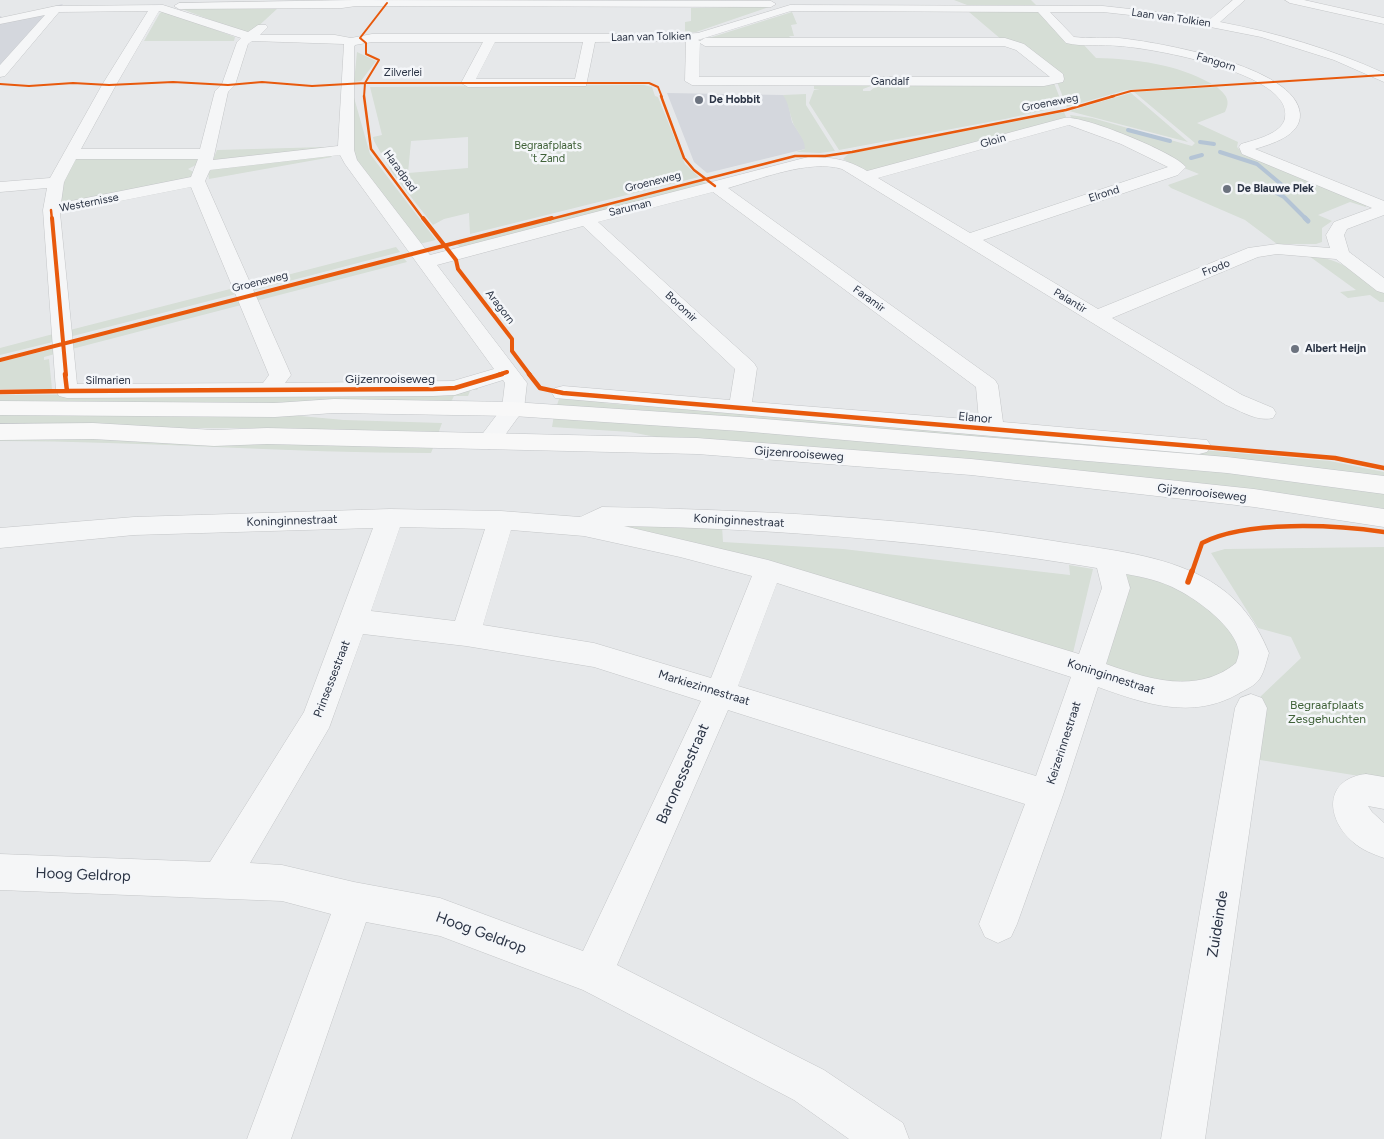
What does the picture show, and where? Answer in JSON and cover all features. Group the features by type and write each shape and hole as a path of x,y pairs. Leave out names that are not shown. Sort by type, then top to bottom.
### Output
{"main road":[{"name":"Gijzenrooiseweg","path":"0,408 275,410 334,406 513,409 740,424 1208,463 1384,486"},
{"name":"Gijzenrooiseweg","path":"0,432 93,431 214,438 267,436 697,446 971,467 1254,498 1384,518"}],"street":[{"path":"1212,23 1240,0"},
{"path":"1290,0 1384,21"},
{"path":"71,154 134,42 159,8 187,5 286,5 357,1 687,5 786,4"},
{"path":"0,73 26,43 55,4"},
{"name":"Laan van Tolkien","path":"0,21 55,4 159,8 247,37 335,39 350,42 372,38 691,39 786,4 1120,11 1212,23 1308,47 1338,57 1384,78"},
{"path":"272,390 273,384 280,375 202,167 222,91 228,85 236,58 247,37 286,5"},
{"path":"687,5 687,19"},
{"name":"Fangorn","path":"1040,8 1070,40 1131,44 1178,51 1229,65 1266,82 1289,102 1293,112 1292,122 1279,135 1246,147 1246,151 1384,208"},
{"path":"691,39 797,42 795,27"},
{"path":"491,38 468,83 581,83 590,38"},
{"name":"Gandalf","path":"691,39 692,81 1044,82 1058,79 1058,76 1020,47 1005,42 797,42"},
{"path":"350,42 348,47 346,150 350,161 516,383 513,409 489,440"},
{"name":"Gloin","path":"864,177 1064,122 1082,123 1121,140"},
{"name":"Elrond","path":"969,239 1172,172 1178,168 1170,161 1121,140"},
{"name":"Westernisse","path":"202,167 71,154 56,182 51,210 202,167 346,150"},
{"name":"Saruman","path":"426,262 808,162 836,162"},
{"name":"Palantir","path":"836,162 969,239 1234,400 1265,413"},
{"path":"0,188 56,182"},
{"name":"Faramir","path":"715,186 987,385 994,429"},
{"path":"1384,208 1340,226 1336,231 1335,240 1341,254 1384,287"},
{"name":"Silmarien","path":"51,210 67,391 272,390"},
{"name":"Boromir","path":"585,219 746,368 740,408"},
{"name":"Frodo","path":"1097,317 1254,252 1277,248 1341,254"},
{"path":"489,440 486,408 495,389 507,372"},
{"name":"Gijzenrooiseweg","path":"272,390 455,388 507,372"},
{"name":"Elanor","path":"563,393 1199,446"},
{"name":"Koninginnestraat","path":"0,538 134,526 390,518 501,520 584,527 680,547 768,570 1088,670 1132,687 1168,695 1194,697 1223,689 1248,671 1254,653 1246,633 1230,611 1188,582 1149,568 1109,560 1005,543 869,529 710,518 602,516 584,527"},
{"name":"Prinsessestraat","path":"220,879 318,718 390,518"},
{"path":"466,634 501,520"},
{"name":"Keizerinnestraat","path":"998,924 1046,795 1116,588 1109,560"},
{"name":"Baronessestraat","path":"593,974 720,692 768,570"},
{"name":"Markiezinnestraat","path":"353,621 466,634 594,656 720,692 1046,795"},
{"name":"Zuideinde","path":"1183,1139 1251,708"},
{"path":"1384,793 1369,789 1357,790 1350,797 1350,810 1360,826 1376,838 1384,841"},
{"name":"Hoog Geldrop","path":"0,872 220,879 282,883 354,901 440,917 593,974 809,1085 887,1139"},
{"path":"269,1139 354,901"}],"shaded area":[{"path":"63,4 0,78 0,16 4,18"},
{"path":"667,93 783,95 787,98 792,122 805,142 805,149 707,173 694,162"}],"green space":[{"path":"954,0 1031,0 1036,5 967,5"},
{"path":"772,6 696,32 685,33 685,22 691,21 691,8"},
{"path":"179,8 278,8 252,32 246,33"},
{"path":"1036,10 1083,44 1096,58 1141,61 1170,67 1199,77 1212,84 1126,90 1067,107 1057,82 1064,80 1002,40 969,12"},
{"path":"164,11 235,37 234,41 144,41 160,13"},
{"path":"792,12 797,24 791,25 794,36 789,36 793,40 709,38"},
{"path":"357,52 376,61 361,81 354,82"},
{"path":"814,83 871,83 871,86 863,89 863,91 870,91 876,86 875,83 1054,83 1063,106 1005,119 839,150 809,103 814,90 820,90 814,89"},
{"name":"Begraafplaats 't Zand","path":"644,85 652,87 655,96 658,97 685,164 699,177 470,234 469,213 444,219 433,225 393,174 374,141 373,137 382,135 370,87","holes":["468,137 468,168 408,173 411,141"]},
{"path":"1217,87 1227,98 1228,104 1225,112 1197,123 1238,142 1237,147 1243,153 1366,205 1366,207 1350,202 1318,215 1332,221 1322,228 1322,242 1316,244 1277,244 1245,220 1168,185 1199,174 1184,168 1178,161 1072,119 1070,115 1092,118 1192,146 1195,143 1134,92"},
{"path":"1131,93 1188,142 1069,111"},
{"path":"353,94 370,154 436,240 419,244 353,155"},
{"path":"806,94 806,105 835,151 820,153 796,152 805,149 805,145 793,124 783,95"},
{"path":"1064,112 1067,119 868,173 843,159 848,154"},
{"path":"326,147 328,149 219,161 213,160 217,150"},
{"path":"199,155 196,165 188,169 195,173 194,177 57,207 67,173 78,156"},
{"path":"330,155 332,157 209,179 208,172 216,167"},
{"path":"702,181 709,184 461,249 457,244"},
{"path":"396,247 400,252 251,291 248,285"},
{"path":"1309,256 1331,260 1349,268 1384,293 1384,302 1380,302 1370,295 1348,298 1340,292 1356,290"},
{"path":"403,257 407,262 256,301 254,296"},
{"path":"238,287 240,293 69,337 70,330"},
{"path":"243,299 245,304 68,350 68,344"},
{"path":"57,333 57,341 0,355 0,348"},
{"path":"56,348 55,354 44,357 44,360 49,359 52,389 0,389 0,362"},
{"path":"480,385 477,390 471,389 468,396 454,396 450,404 0,406 0,395 450,392"},
{"path":"560,396 604,400 604,403 638,406 640,402 1330,461 1384,472 1384,482 556,408"},
{"path":"257,412 344,420 442,423 438,434 252,428 0,428 0,413"},
{"path":"554,415 1283,475 1384,491 1384,509 1308,497 1034,470 698,445 630,432 552,427"},
{"path":"0,436 433,448 431,453 323,451 0,441"},
{"path":"612,524 722,526 723,542 843,549 1070,575 1069,565 1093,569 1072,657"},
{"name":"Begraafplaats Zesgehuchten","path":"1384,547 1384,780 1254,759 1260,697 1301,658 1291,637 1258,628 1211,553 1225,549"},
{"path":"1120,566 1179,583 1240,632 1240,666 1201,689 1104,672 1108,658 1104,656"}],"waterway":[{"path":"1128,130 1170,141"},
{"path":"1200,142 1214,144"},
{"path":"1220,152 1257,164 1288,190"},
{"path":"1191,158 1202,155"},
{"path":"1265,187 1284,197 1308,221"}],"cycle path":[{"name":"Zilverlei","path":"387,3 360,38 366,43 366,54 379,60 365,83 364,105 371,149 456,260 458,269 512,339 512,351 540,388 563,393 1335,458 1384,468"},
{"name":"Groeneweg","path":"0,360 795,156 825,156 852,152 1066,110 1131,91 1384,75"},
{"name":"Zilverlei","path":"0,84 29,86 73,83 109,85 173,82 228,85 262,82 312,86 365,83 649,83 658,87 684,158 694,170 715,186"},
{"path":"51,210 67,391 433,389 455,388 507,372"},
{"path":"0,392 67,391"},
{"path":"1188,582 1202,543 1215,536 1235,532 1290,527 1346,528 1384,532"}],"place":[{"name":"De Hobbit","path":"699,100"},
{"name":"De Blauwe Plek","path":"1227,189"},
{"name":"Albert Heijn","path":"1295,349"}]}
